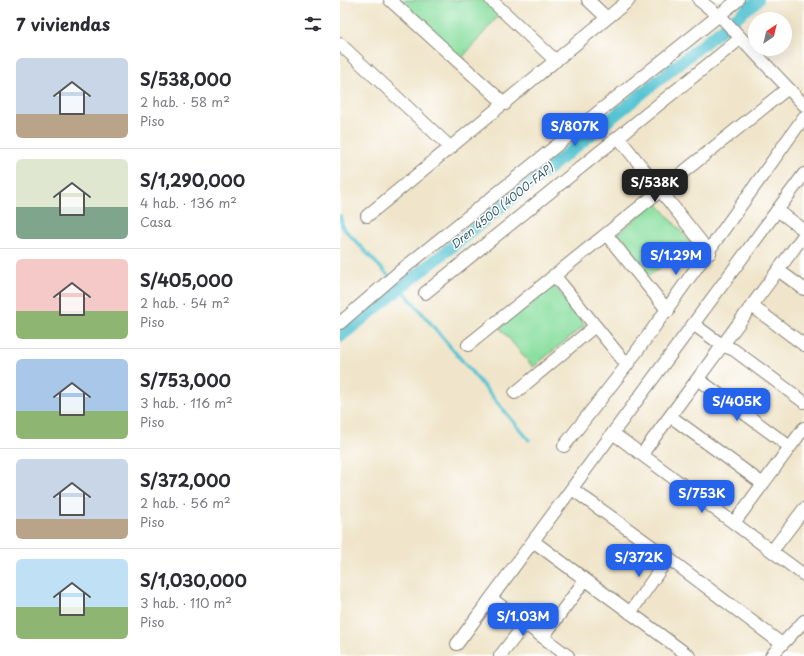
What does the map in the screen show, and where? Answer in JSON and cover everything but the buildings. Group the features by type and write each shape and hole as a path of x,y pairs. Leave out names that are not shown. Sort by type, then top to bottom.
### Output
{"street":[{"path":"390,0 505,104"},
{"path":"491,0 556,61"},
{"path":"588,0 607,18"},
{"path":"367,216 505,104 629,0"},
{"path":"699,0 724,21 804,105"},
{"path":"340,323 393,278 724,21 738,0"},
{"path":"425,293 740,38"},
{"path":"340,44 451,148"},
{"path":"468,345 788,88"},
{"path":"564,446 668,310 804,117"},
{"path":"618,137 709,252"},
{"path":"458,644 804,174"},
{"path":"777,210 804,230"},
{"path":"606,234 668,310"},
{"path":"642,454 804,235"},
{"path":"778,270 804,289"},
{"path":"554,275 627,365"},
{"path":"752,306 804,345"},
{"path":"693,324 722,346 734,350 804,402"},
{"path":"515,393 595,326"},
{"path":"698,379 790,447"},
{"path":"670,416 763,484"},
{"path":"734,523 803,431"},
{"path":"614,434 804,575"},
{"path":"572,489 668,558 782,644"},
{"path":"772,552 804,509"},
{"path":"533,542 689,656"},
{"path":"630,613 668,558"},
{"path":"543,637 585,580"},
{"path":"492,599 568,656"},
{"path":"771,656 804,621"},
{"path":"500,656 525,624"}],"green space":[{"path":"396,0 484,0 500,14 461,59"},
{"path":"656,202 692,244 649,276 616,235"},
{"path":"553,284 585,325 533,367 500,328"}],"waterway":[{"name":"Dren 4500 (4000-FAP)","path":"340,337 758,0"},
{"path":"340,216 343,228 405,293 529,440"}]}
